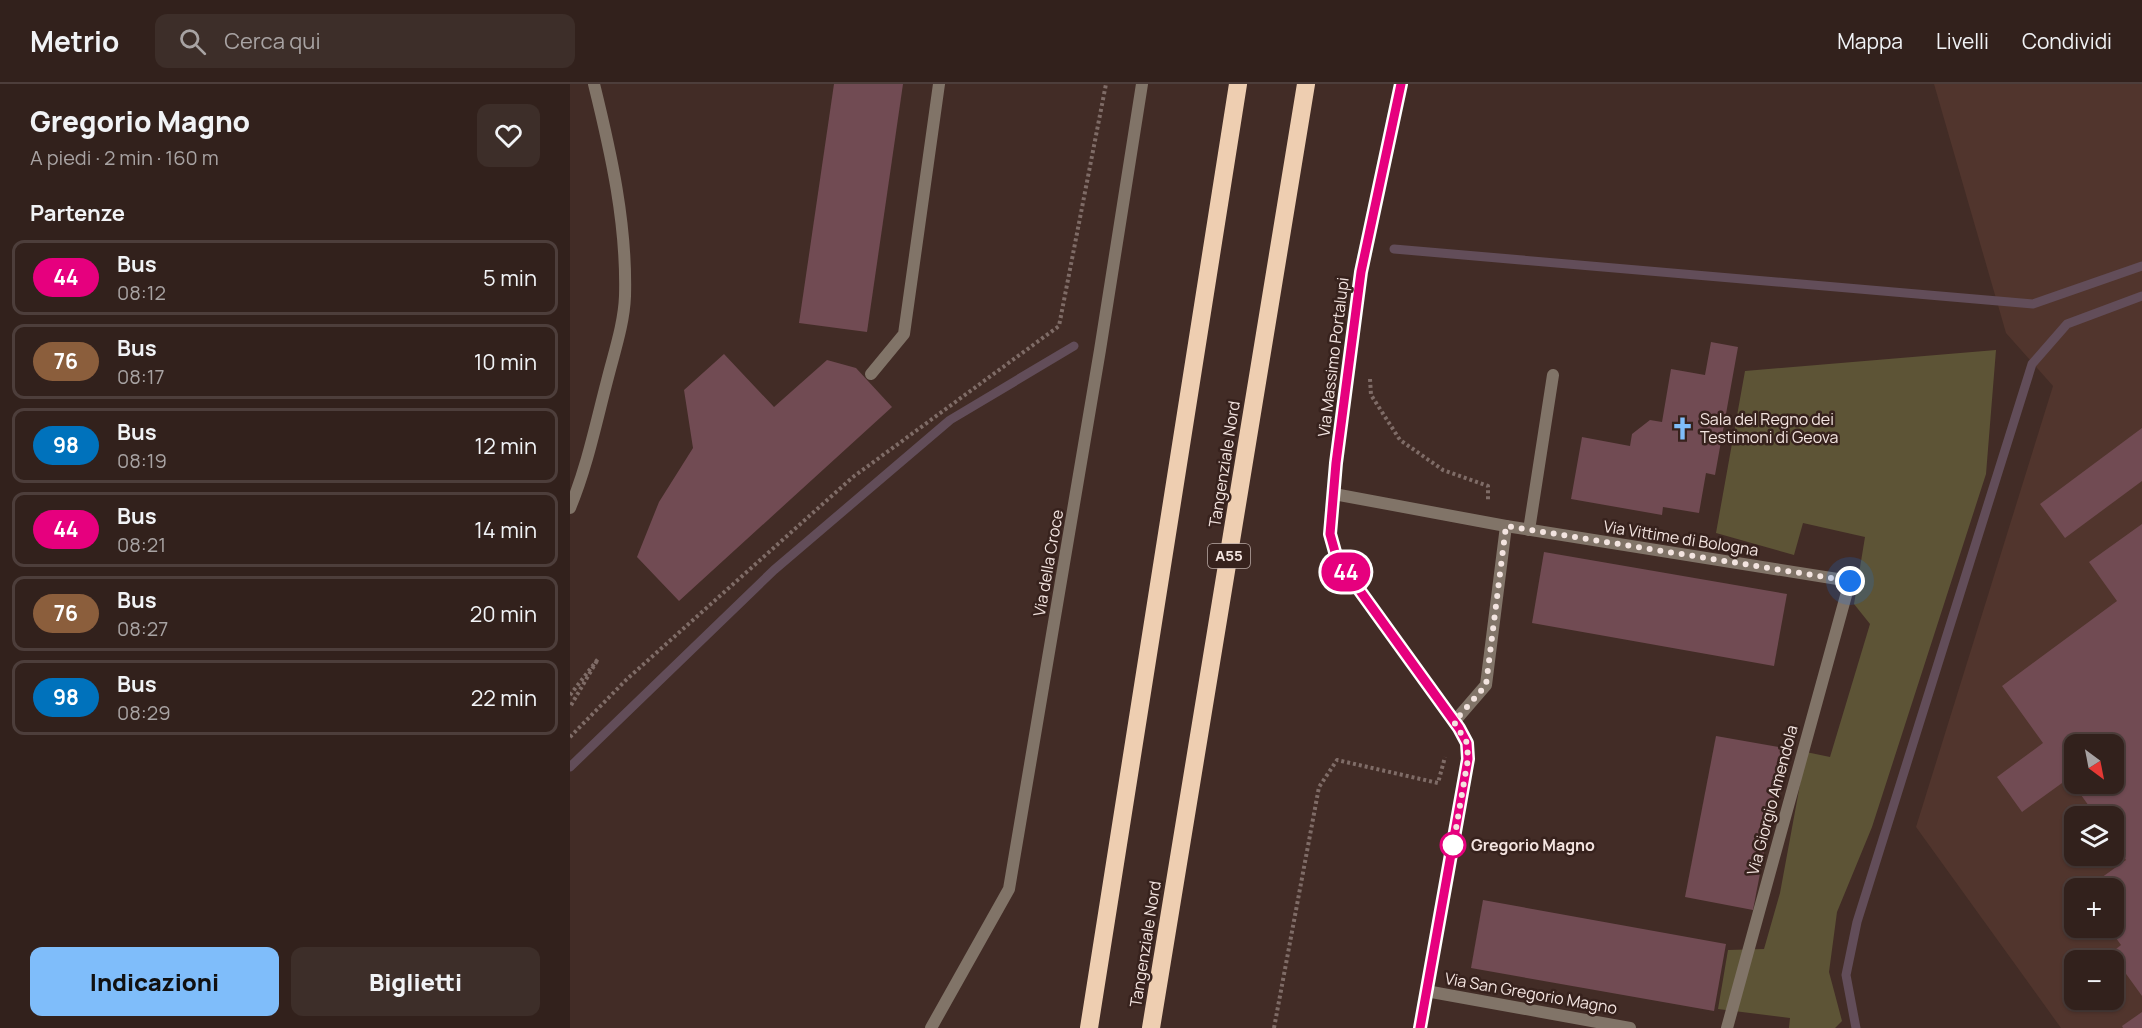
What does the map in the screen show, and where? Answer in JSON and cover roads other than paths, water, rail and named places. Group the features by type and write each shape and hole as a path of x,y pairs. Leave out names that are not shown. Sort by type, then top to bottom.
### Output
{"highway":[{"path":"1089,1028 1238,84"},
{"name":"Tangenziale Nord","path":"1151,1028 1306,84"}],"street":[{"path":"570,508 594,434 621,328 625,297 618,190 594,84"},
{"path":"871,374 904,334 939,84"},
{"name":"Via della Croce","path":"931,1028 1009,890 1100,350 1142,84"},
{"name":"Via Massimo Portalupi","path":"1401,84 1361,272 1330,534 1337,559 1467,743 1468,759 1420,1028"},
{"path":"1528,530 1553,375"},
{"path":"1334,494 1506,526 1486,685 1454,722"},
{"name":"Via Vittime di Bologna","path":"1506,526 1850,581"},
{"name":"Via Giorgio Amendola","path":"1727,1028 1850,581"},
{"name":"Via San Gregorio Magno","path":"1426,992 1630,1028"}],"waterway":[{"path":"1394,249 2033,304 2142,266"},
{"path":"1856,1028 1846,975 1857,922 2032,364 2067,324 2142,296"},
{"path":"570,767 774,570 950,420 1074,346"}],"place":[{"name":"Sala del Regno dei Testimoni di Geova","path":"1682,428"},
{"name":"Gregorio Magno","path":"1453,845"}]}
